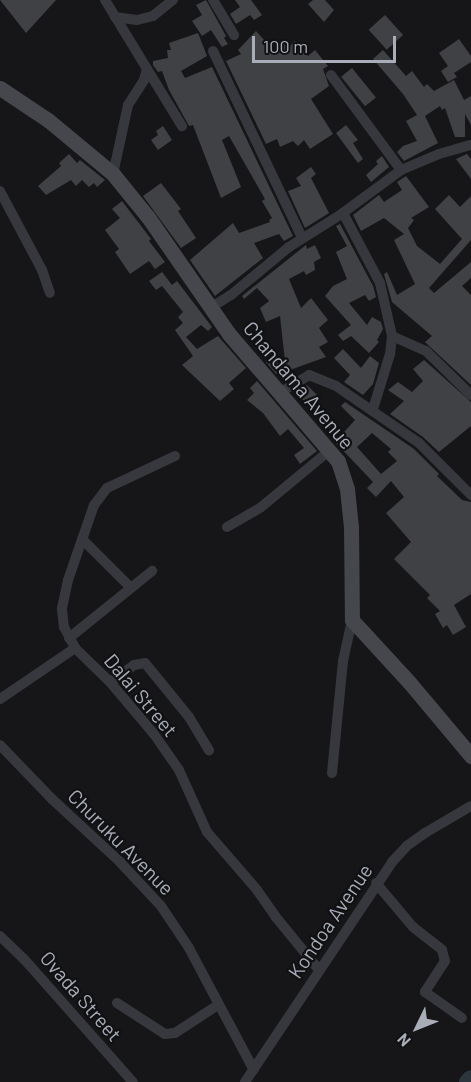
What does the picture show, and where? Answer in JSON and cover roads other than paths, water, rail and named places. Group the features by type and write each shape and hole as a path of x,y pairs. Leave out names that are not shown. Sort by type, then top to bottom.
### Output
{"street":[{"path":"105,0 182,126"},
{"path":"115,17 137,20 153,16 173,0"},
{"path":"213,0 234,35"},
{"path":"213,51 302,238"},
{"path":"112,174 128,105 144,80 147,69"},
{"path":"331,75 401,170"},
{"name":"Chandama Avenue","path":"0,88 48,120 112,174 148,217 210,308 237,343 330,450 342,470 349,507 352,620"},
{"path":"210,308 231,295 302,238 343,213 401,170 470,148"},
{"path":"0,190 42,270 51,293"},
{"path":"343,213 380,283 392,336 390,354 374,410"},
{"path":"392,336 426,351 471,395"},
{"path":"281,392 309,375 336,386 419,443 471,495"},
{"path":"226,527 260,508 330,450"},
{"name":"Dalai Street","path":"175,456 107,488 94,505 68,579 62,609 64,627 75,648 131,705 179,770 207,832 257,890 318,970"},
{"path":"82,538 130,587"},
{"path":"69,638 152,571"},
{"path":"352,620 409,682 471,756"},
{"path":"332,772 343,661 352,620"},
{"path":"0,699 75,648"},
{"path":"110,682 134,664 145,663 189,717 209,750"},
{"name":"Churuku Avenue","path":"0,745 59,806 120,862 161,906 189,948 254,1070"},
{"name":"Kondoa Avenue","path":"245,1082 376,883 408,845 471,806"},
{"path":"376,883 414,927 444,954 443,965 425,992 462,1018"},
{"name":"Ovada Street","path":"0,936 24,959 133,1082"},
{"path":"117,1003 165,1034 175,1033 218,1005"}],"waterway":[{"path":"468,1082 471,1079"}]}
